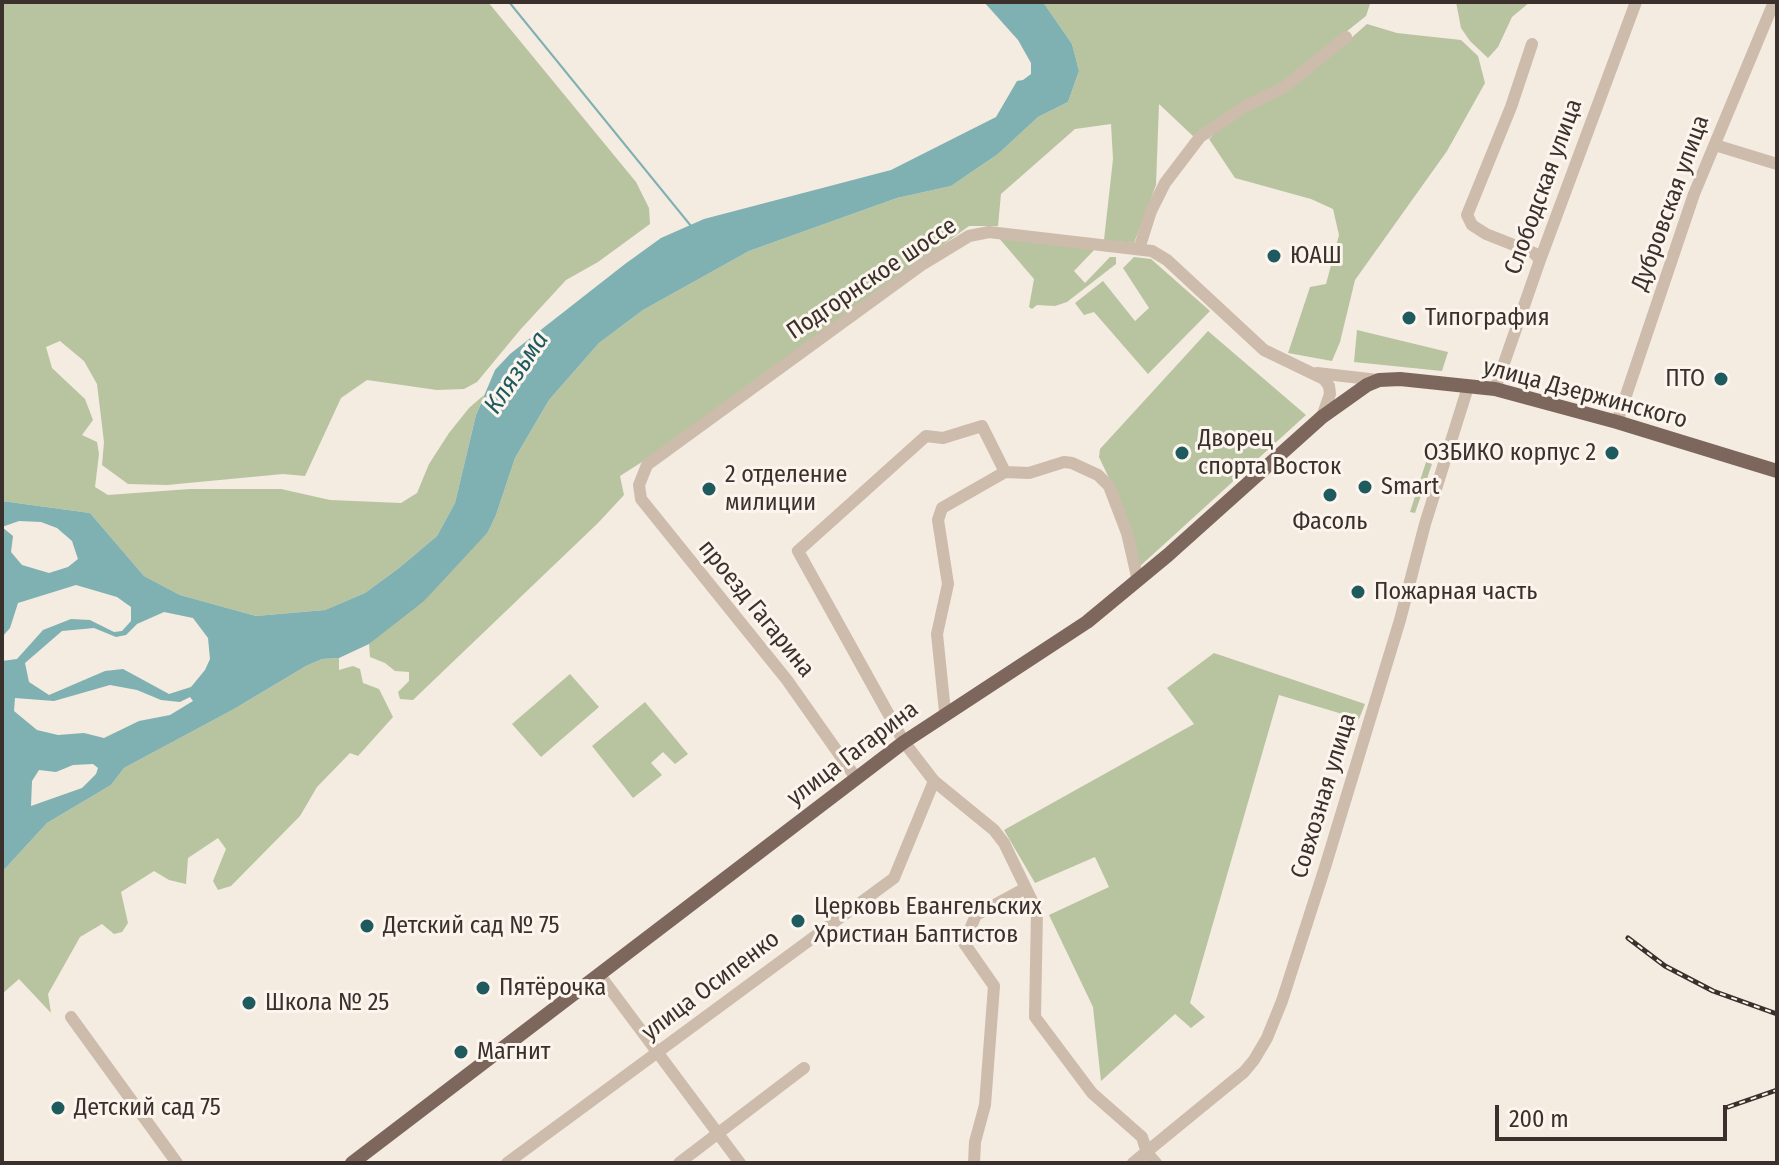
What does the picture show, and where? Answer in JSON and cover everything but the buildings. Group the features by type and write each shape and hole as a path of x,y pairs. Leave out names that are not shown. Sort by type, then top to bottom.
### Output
{"main road":[{"name":"улица Дзержинского","path":"1379,380 1400,379 1495,389 1777,471"},
{"name":"улица Гагарина","path":"352,1163 904,742 945,712 1087,622 1138,581 1322,417 1354,393 1379,380"}],"street":[{"name":"Слободская улица","path":"1495,389 1636,2"},
{"name":"Дубровская улица","path":"1617,422 1694,194 1774,2"},
{"path":"1139,249 1151,211 1165,183 1200,137 1244,107 1283,88 1346,37"},
{"path":"1532,44 1511,107 1467,215 1472,225 1486,234 1534,253 1540,260"},
{"path":"1715,145 1777,164"},
{"name":"Подгорнское шоссе","path":"647,465 923,264 969,236 989,232 1152,251 1167,260 1264,350 1302,371"},
{"path":"1302,371 1379,380"},
{"path":"1302,371 1324,379 1329,386 1322,417"},
{"path":"1337,375 1345,389 1337,406"},
{"name":"Совхозная улица","path":"1133,1163 1151,1158 1244,1072 1267,1038 1326,864 1468,387"},
{"path":"1005,472 982,426 943,438 926,436 798,551 904,742 934,781 994,830 1004,843 1037,911 1035,1017 1092,1093 1142,1137 1151,1158"},
{"path":"945,712 937,634 948,584 938,520 942,508 1005,472 1029,473 1064,462 1072,463 1098,475 1109,486 1120,511 1138,581"},
{"name":"проезд Гагарина","path":"647,465 639,485 641,499 787,680 856,778"},
{"name":"улица Осипенко","path":"507,1163 894,878 934,781"},
{"path":"974,1163 975,1142 985,1105 994,986 964,943 976,915 1024,889"},
{"path":"599,974 740,1163"},
{"path":"71,1017 177,1163"},
{"path":"679,1163 804,1068"}],"green space":[{"path":"2,2 488,2 636,182 649,208 650,224 598,262 566,280 477,382 464,389 437,390 367,380 341,398 305,476 283,474 167,485 128,484 102,465 104,442 97,384 84,361 60,341 46,347 52,368 85,399 93,420 82,435 97,442 99,454 95,487 108,495 190,489 281,489 330,500 401,503 417,493 429,464 449,433 484,395 476,415 455,503 437,536 365,593 325,610 256,616 180,595 144,576 90,513 2,501"},
{"path":"1043,2 1375,2 1370,4 1366,16 1286,80 1194,137 1159,104 1156,185 1134,243 1104,240 1113,159 1111,124 1075,129 1001,194 998,226 969,226 620,476 624,495 598,523 413,700 400,699 398,692 409,681 409,672 395,671 370,657 369,644 488,532 515,458 549,400 599,343 643,310 749,251 897,198 951,186 998,154 1038,117 1068,102 1079,71 1072,44"},
{"path":"1456,2 1530,2 1512,17 1498,47 1488,58 1461,28"},
{"path":"1367,24 1397,33 1461,40 1478,56 1485,83 1447,151 1355,280 1340,342 1332,361 1288,353 1310,287 1326,284 1339,235 1333,209 1311,199 1235,178 1209,139 1332,55"},
{"path":"998,237 1096,248 1074,271 1085,283 1110,257 1116,257 1116,264 1067,302 1055,306 1037,305 1032,309 1029,307 1034,279"},
{"path":"1134,257 1151,259 1210,311 1148,374 1094,312 1084,315 1075,303 1103,281 1135,321 1149,308 1123,268"},
{"path":"1357,330 1448,352 1442,371 1354,362"},
{"name":"Дворец спорта Восток","path":"1208,331 1306,415 1138,568 1124,510 1099,457 1100,449"},
{"path":"1426,462 1432,464 1415,513 1410,512"},
{"path":"1214,653 1365,704 1359,719 1279,695 1190,1003 1205,1017 1191,1028 1175,1014 1101,1081 1093,1007 1049,915 1109,887 1095,857 1035,883 1004,830 1194,724 1167,688"},
{"path":"339,658 339,670 353,666 360,669 363,683 379,689 393,717 358,756 350,753 317,787 300,816 231,886 218,890 213,881 226,849 218,838 188,858 186,884 169,880 154,871 121,892 128,923 122,932 114,934 102,924 80,937 48,994 51,1013 19,979 2,994 2,872 47,823 111,785 124,768 306,666 322,659"},
{"path":"570,674 599,707 541,757 512,724"},
{"path":"645,702 688,754 675,764 663,752 651,763 662,775 633,798 592,746"}],"water":[{"name":"Клязьма","path":"984,2 1043,2 1072,44 1079,71 1068,102 1038,117 998,154 951,186 897,198 749,251 643,310 599,343 549,400 515,458 488,532 424,601 369,644 339,658 322,659 306,666 124,768 111,785 47,823 2,872 2,661 17,659 43,630 71,619 90,620 114,632 122,631 131,621 131,607 117,597 76,585 18,603 10,628 2,637 2,527 2,501 90,513 144,576 180,595 256,616 325,610 365,593 437,536 455,503 476,415 495,370 510,354 661,238 704,219 891,170 996,117 1017,81 1031,74 1031,63 1018,40","holes":["19,521 41,522 57,528 72,541 78,559 68,567 49,573 22,565 11,552 13,536 2,527","164,612 193,618 208,638 210,659 191,687 169,694 123,669 105,671 49,695 29,682 25,663 62,631 94,628 116,637 126,635 137,624","110,685 137,690 161,700 180,702 190,697 193,701 170,715 139,721 104,738 84,733 58,735 37,730 14,711 15,698 54,701","93,764 98,768 82,788 31,806 32,781 39,770 56,772 73,765"]}],"waterway":[{"path":"509,2 691,226"}],"railway":[{"path":"1628,938 1665,966 1713,991 1777,1014"},
{"path":"1728,1107 1777,1090"}],"place":[{"name":"ЮАШ","path":"1274,256"},
{"name":"Типография","path":"1409,318"},
{"name":"ПТО","path":"1721,379"},
{"name":"Дворец спорта Восток","path":"1182,453"},
{"name":"ОЗБИКО корпус 2","path":"1612,453"},
{"name":"Smart","path":"1365,487"},
{"name":"2 отделение милиции","path":"709,489"},
{"name":"Фасоль","path":"1330,495"},
{"name":"Пожарная часть","path":"1358,592"},
{"name":"Церковь Евангельских Христиан Баптистов","path":"798,921"},
{"name":"Детский сад № 75","path":"367,926"},
{"name":"Пятёрочка","path":"483,988"},
{"name":"Школа № 25","path":"249,1003"},
{"name":"Магнит","path":"461,1052"},
{"name":"Детский сад 75","path":"58,1108"}]}
